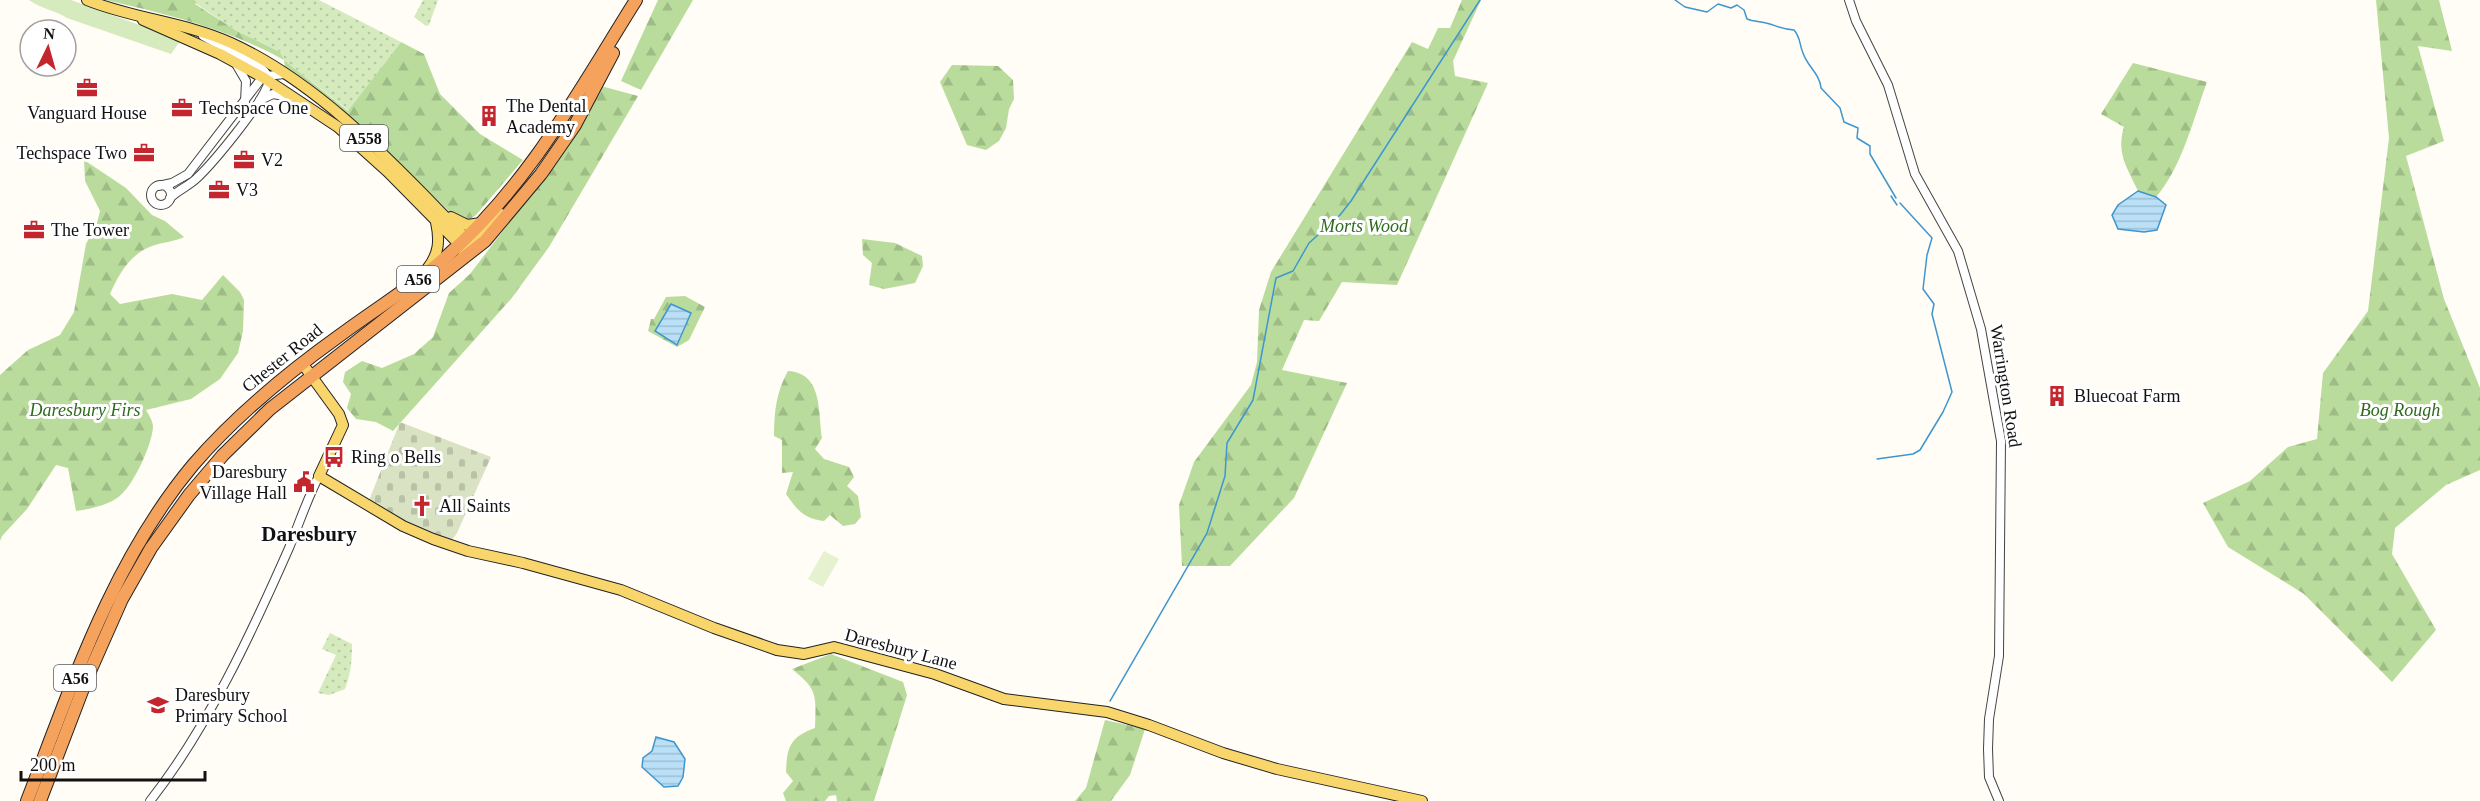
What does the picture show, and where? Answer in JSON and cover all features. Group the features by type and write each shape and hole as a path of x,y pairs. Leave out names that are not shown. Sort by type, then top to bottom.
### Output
{"highway":[{"name":"Chester Road","path":"40,801 102,643 132,581 151,548 189,495 223,455 270,409 460,261 504,220 513,204 541,174 575,125 638,0"},
{"name":"Chester Road","path":"27,801 111,593 164,503 223,433 260,398 464,242 528,169 561,123 638,0"}],"main road":[{"name":"A558","path":"87,0 132,15 191,28 246,50 284,74 351,125 437,216 471,226 481,223"},
{"name":"A558","path":"132,15 266,78 355,141 464,242"},
{"name":"A56","path":"460,261 464,242 473,243 513,204"},
{"path":"420,277 436,254 439,240 437,216"},
{"path":"303,363 339,414 342,425 319,476"},
{"name":"Daresbury Lane","path":"319,476 403,526 433,539 468,551 523,563 621,590 777,650 804,654 834,647 844,649 935,674 1004,699 1107,712 1223,753 1277,769 1422,801"}],"street":[{"name":"Warrington Road","path":"1849,0 1860,30 1888,85 1915,174 1958,252 1981,329 2001,441 1999,656 1989,718 1988,749 1989,777 1999,801"},
{"path":"191,28 261,68 266,78 256,103 223,148 196,178 164,205 154,203 151,194 158,186 172,183 188,174 266,78 284,74"},
{"path":"234,62 244,75 245,102"},
{"path":"256,103 273,94 296,99"},
{"path":"158,186 169,189 170,198"},
{"path":"150,801 187,751 214,702 277,574 319,476"}],"green space":[{"path":"29,0 71,0 181,40 171,54 78,22 78,18 67,18"},
{"path":"106,0 195,0 195,4 237,31 280,52 284,60 219,31 175,17"},
{"path":"195,0 319,0 401,42 349,111 284,60 280,52 237,31 195,3"},
{"path":"423,0 438,0 429,25 426,26 414,17"},
{"path":"658,0 693,0 641,90 621,81"},
{"name":"Morts Wood","path":"1462,0 1481,0 1453,61 1455,76 1488,83 1397,285 1342,282 1319,321 1304,320 1282,370 1347,383 1294,498 1230,566 1182,566 1179,505 1194,462 1251,385 1257,362 1259,310 1271,272 1412,42 1428,49 1438,28 1450,28"},
{"name":"Bog Rough","path":"2376,0 2439,0 2452,51 2418,46 2444,141 2406,156 2444,299 2480,388 2480,470 2446,485 2395,528 2392,554 2436,630 2392,682 2304,594 2228,547 2203,503 2250,481 2288,447 2317,439 2323,373 2368,311 2389,138"},
{"path":"401,42 424,54 440,94 480,134 523,160 476,215 470,219 454,216 370,134 285,68 284,60 348,111"},
{"path":"2133,63 2207,82 2180,157 2156,197 2138,191 2127,167 2121,145 2124,127 2101,114"},
{"path":"952,65 998,66 1013,80 1014,99 1009,109 1006,128 999,141 986,150 967,145 940,82"},
{"path":"601,86 638,96 549,247 511,299 393,431 376,422 356,419 347,408 351,394 343,382 345,372 362,361 382,368 414,354 433,337 449,293 470,274 560,156"},
{"name":"Daresbury Firs","path":"84,160 126,188 152,215 165,221 184,237 152,246 137,254 121,272 110,294 120,304 172,294 202,300 223,275 240,292 244,300 243,331 238,353 220,379 191,399 146,410 151,418 152,435 140,466 123,493 102,505 76,511 68,468 56,465 27,509 0,541 0,375 28,350 60,335 74,312 86,244 97,223 100,211 85,181"},
{"path":"862,239 895,243 922,256 923,266 915,283 884,289 869,285 872,263 863,255"},
{"path":"685,296 705,307 689,340 677,347 648,331 651,319 654,319 666,297"},
{"path":"788,371 799,373 808,379 817,396 822,438 815,449 824,459 849,467 854,477 847,486 858,496 861,517 855,524 843,526 830,515 824,521 806,516 786,494 793,472 782,473 782,440 774,436 774,427 778,395"},
{"path":"400,422 491,457 457,533 449,544 368,503"},
{"path":"824,551 839,559 823,587 808,579"},
{"path":"330,633 352,644 352,650 350,672 345,689 329,695 318,693 336,655 322,649"},
{"path":"831,654 903,682 907,695 874,801 837,801 836,795 829,796 825,801 786,801 783,793 793,781 786,772 789,749 795,739 815,728 814,694 807,682 792,669"},
{"path":"1105,720 1145,729 1130,775 1111,801 1075,801 1086,788"}],"water":[{"path":"2138,191 2156,197 2166,205 2157,230 2144,232 2118,229 2112,215 2118,205"},
{"path":"671,304 691,313 677,345 655,331"},
{"path":"656,737 674,742 685,759 683,777 678,786 664,787 642,767 643,758 652,751"}],"waterway":[{"path":"1110,701 1207,533 1225,476 1227,443 1253,400 1276,278 1293,271 1309,243 1340,215 1351,201 1480,0"},
{"path":"1675,0 1685,7 1707,12 1718,4 1731,8 1737,5 1744,10 1747,19 1794,30 1805,58 1818,78 1821,88 1840,108 1844,122 1858,128 1857,138 1870,146 1870,154 1896,198"},
{"path":"1891,196 1897,205"},
{"path":"1877,459 1913,454 1920,450 1952,392 1932,314 1934,304 1923,289 1927,255 1932,238 1900,203"}],"place":[{"name":"Vanguard House","path":"87,88"},
{"name":"Techspace One","path":"182,108"},
{"name":"The Dental Academy","path":"489,116"},
{"name":"Techspace Two","path":"144,153"},
{"name":"V2","path":"244,160"},
{"name":"V3","path":"219,190"},
{"name":"The Tower","path":"34,230"},
{"name":"Bluecoat Farm","path":"2057,396"},
{"name":"Ring o Bells","path":"334,457"},
{"name":"Daresbury Village Hall","path":"304,482"},
{"name":"All Saints","path":"422,506"},
{"name":"Daresbury Primary School","path":"158,705"}],"district":[{"name":"Daresbury","path":"309,534"}]}
